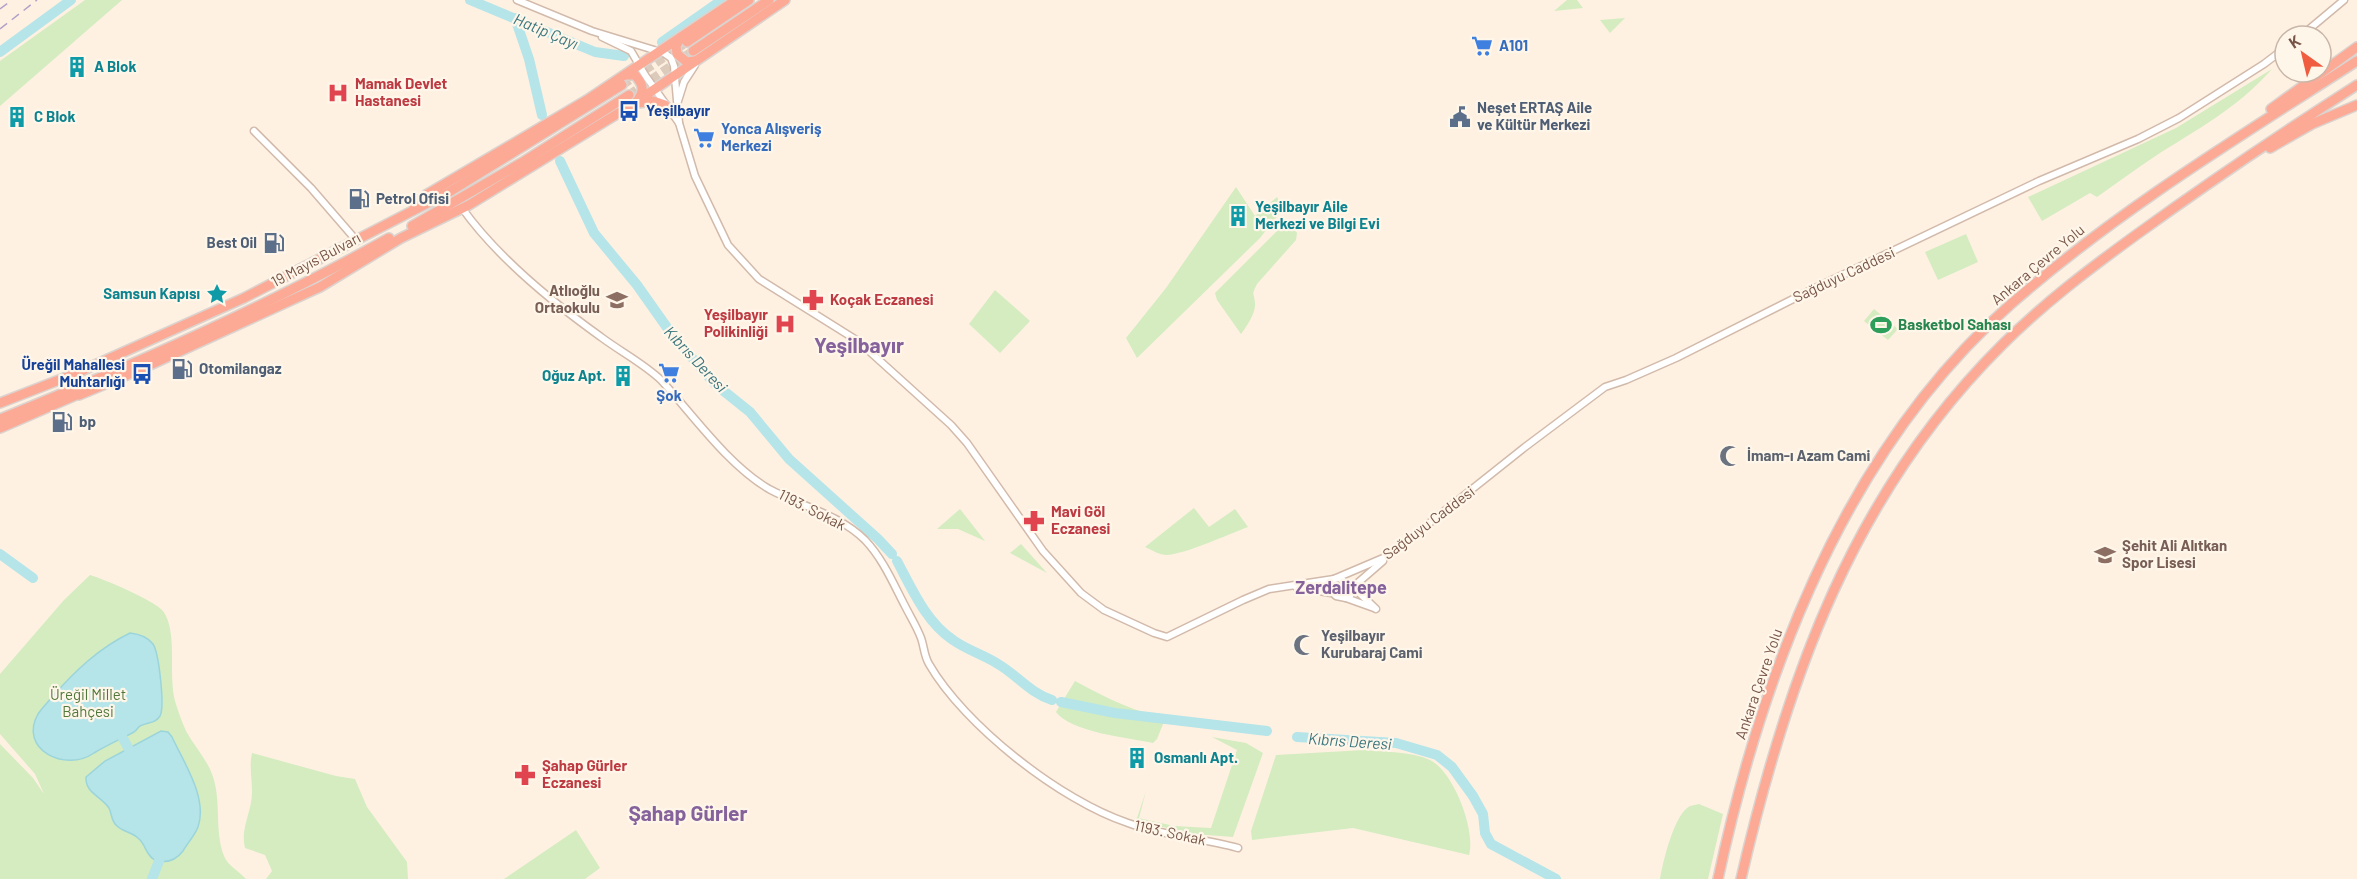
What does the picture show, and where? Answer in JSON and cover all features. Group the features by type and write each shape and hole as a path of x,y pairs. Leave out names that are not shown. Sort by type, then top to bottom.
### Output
{"highway":[{"path":"699,60 687,63 677,54 676,46 736,0"},
{"path":"684,40 749,0"},
{"path":"693,51 769,0"},
{"path":"0,428 139,370 320,287 401,238 462,208 630,106 785,0"},
{"name":"19 Mayıs Bulvarı","path":"0,403 77,373 223,308 356,240 406,213 426,195 621,81 658,51 684,40"},
{"path":"2173,180 2357,47"},
{"name":"Ankara Çevre Yolu","path":"1718,879 1755,738 1798,613 1822,561 1874,468 1900,427 1967,348 2009,305 2058,265 2173,180 2357,60"},
{"path":"621,81 629,74 635,75 641,82 643,91 640,98 630,106"},
{"path":"1741,879 1772,759 1815,630 1863,527 1893,479 1959,389 2041,307 2083,274 2201,188 2357,85"},
{"name":"19 Mayıs Bulvarı","path":"0,419 212,329 344,263 521,164 629,95"},
{"path":"630,106 648,100 664,105"},
{"path":"2201,188 2312,124 2357,105"},
{"path":"79,394 130,364"}],"street":[{"path":"517,0 592,31 631,51 664,105 679,123"},
{"path":"2315,24 2344,0"},
{"path":"592,31 658,51 671,58 675,75"},
{"path":"621,81 631,65 631,51"},
{"name":"Sağduyu Caddesi","path":"675,75 679,123 695,176 728,245 759,279 858,341 951,425 967,442 1043,551 1081,593 1104,610 1167,637 1269,590 1334,579 1388,556 1534,440 1605,387 1676,358 1811,290 2033,184 2138,139 2178,118 2273,57"},
{"path":"676,105 684,82 699,60"},
{"path":"254,131 311,188 356,240"},
{"name":"1193. Sokak","path":"462,208 506,258 568,313 650,369 727,454 752,475 770,489 839,522 860,536 883,563 921,638 928,663 972,718 1023,763 1067,793 1118,820 1160,832 1238,848"},
{"path":"1346,598 1350,596 1353,588 1388,556"},
{"path":"1293,587 1331,592 1376,609 1342,579 1329,582 1331,592"}],"green space":[{"path":"85,0 122,0 0,106 0,61"},
{"path":"1567,0 1577,0 1583,8 1554,11"},
{"path":"1625,18 1610,33 1600,20"},
{"path":"2272,69 2231,107 2097,197 2090,193 2042,221 2028,197 2176,128"},
{"path":"1236,187 1255,216 1277,197 1283,209 1260,238 1137,358 1126,338 1166,288"},
{"path":"1289,222 1297,233 1296,240 1257,284 1253,292 1254,311 1241,334 1217,300 1215,293 1285,223"},
{"path":"1966,234 1978,262 1938,280 1925,252"},
{"path":"995,290 1030,321 1000,353 969,324"},
{"name":"Basketbol Sahası","path":"1874,309 1898,329 1888,340 1864,321"},
{"path":"1194,508 1209,527 1235,509 1248,527 1176,554 1161,554 1145,547"},
{"path":"960,509 985,541 958,529 937,529"},
{"path":"1021,544 1047,573 1010,553"},
{"name":"Üreğil Millet Bahçesi","path":"90,575 150,602 163,611 168,620 172,641 172,678 175,701 186,731 212,774 217,794 219,836 224,856 231,866 246,879 0,879 0,744 33,778 44,794 35,774 0,734 0,674 64,600"},
{"path":"1075,681 1122,704 1172,720 1171,724 1163,724 1153,743 1101,733 1074,725 1056,712"},
{"path":"1212,737 1246,743 1263,753 1233,837 1194,834 1136,821 1146,791 1139,818 1174,826 1211,828 1237,750"},
{"path":"1364,750 1414,755 1430,760 1439,767 1455,789 1461,803 1469,832 1469,855 1353,828 1252,840 1251,831 1276,755"},
{"path":"252,753 355,779 367,807 407,862 408,879 266,879 272,871 265,855 245,848 244,841 251,799"},
{"path":"1699,804 1723,814 1708,879 1660,879 1670,839 1679,818 1690,806"},
{"path":"576,830 600,868 585,879 504,879"}],"water":[{"path":"130,633 145,637 151,641 155,649 162,692 160,716 82,759 58,759 48,754 39,747 34,738 33,727 38,714 88,661"},
{"path":"161,731 168,732 172,737 188,769 200,804 197,830 177,857 163,862 152,858 137,837 116,825 109,808 91,791 86,782 86,777 105,761"}],"waterway":[{"name":"Hatip Çayı","path":"0,52 71,0"},
{"name":"Hatip Çayı","path":"470,0 595,52 624,56"},
{"name":"Hatip Çayı","path":"662,42 722,0"},
{"name":"Kıbrıs Deresi","path":"515,18 529,59 542,115"},
{"name":"Kıbrıs Deresi","path":"560,161 594,233 637,285 673,336 715,384 750,412 789,459 892,554"},
{"path":"0,554 33,578"},
{"name":"Kıbrıs Deresi","path":"897,561 920,604 943,633 958,644 1005,668 1037,693 1052,700"},
{"name":"Kıbrıs Deresi","path":"1061,702 1115,713 1267,731"},
{"path":"116,725 134,759"},
{"name":"Kıbrıs Deresi","path":"1297,737 1396,743 1437,755 1452,767 1473,796 1483,814 1485,833 1491,844 1556,879"},
{"path":"152,879 159,861 160,848"}],"tunnel":[{"path":"622,85 687,42"},
{"path":"629,95 693,51"}],"railway":[{"path":"0,9 12,0"},
{"path":"0,29 37,0"}],"place":[{"name":"A101","path":"1482,46"},
{"name":"A Blok","path":"77,67"},
{"name":"Mamak Devlet Hastanesi","path":"338,93"},
{"name":"Yeşilbayır","path":"629,111"},
{"name":"C Blok","path":"17,117"},
{"name":"Neşet ERTAŞ Aile ve Kültür Merkezi","path":"1460,117"},
{"name":"Yonca Alışveriş Merkezi","path":"704,138"},
{"name":"Petrol Ofisi","path":"359,199"},
{"name":"Yeşilbayır Aile Merkezi ve Bilgi Evi","path":"1238,216"},
{"name":"Best Oil","path":"274,243"},
{"name":"Samsun Kapısı","path":"217,294"},
{"name":"Atlıoğlu Ortaokulu","path":"617,300"},
{"name":"Koçak Eczanesi","path":"813,300"},
{"name":"Yeşilbayır Polikinliği","path":"785,324"},
{"name":"Basketbol Sahası","path":"1881,325"},
{"name":"Otomilangaz","path":"182,369"},
{"name":"Şok","path":"669,373"},
{"name":"Üreğil Mahallesi Muhtarlığı","path":"142,374"},
{"name":"Oğuz Apt.","path":"623,376"},
{"name":"bp","path":"62,422"},
{"name":"İmam-ı Azam Cami","path":"1730,456"},
{"name":"Mavi Göl Eczanesi","path":"1034,521"},
{"name":"Şehit Ali Alıtkan Spor Lisesi","path":"2105,555"},
{"name":"Yeşilbayır Kurubaraj Cami","path":"1304,645"},
{"name":"Osmanlı Apt.","path":"1137,758"},
{"name":"Şahap Gürler Eczanesi","path":"525,775"}],"district":[{"name":"Yeşilbayır","path":"859,346"},
{"name":"Zerdalitepe","path":"1341,588"},
{"name":"Şahap Gürler","path":"688,814"}]}
